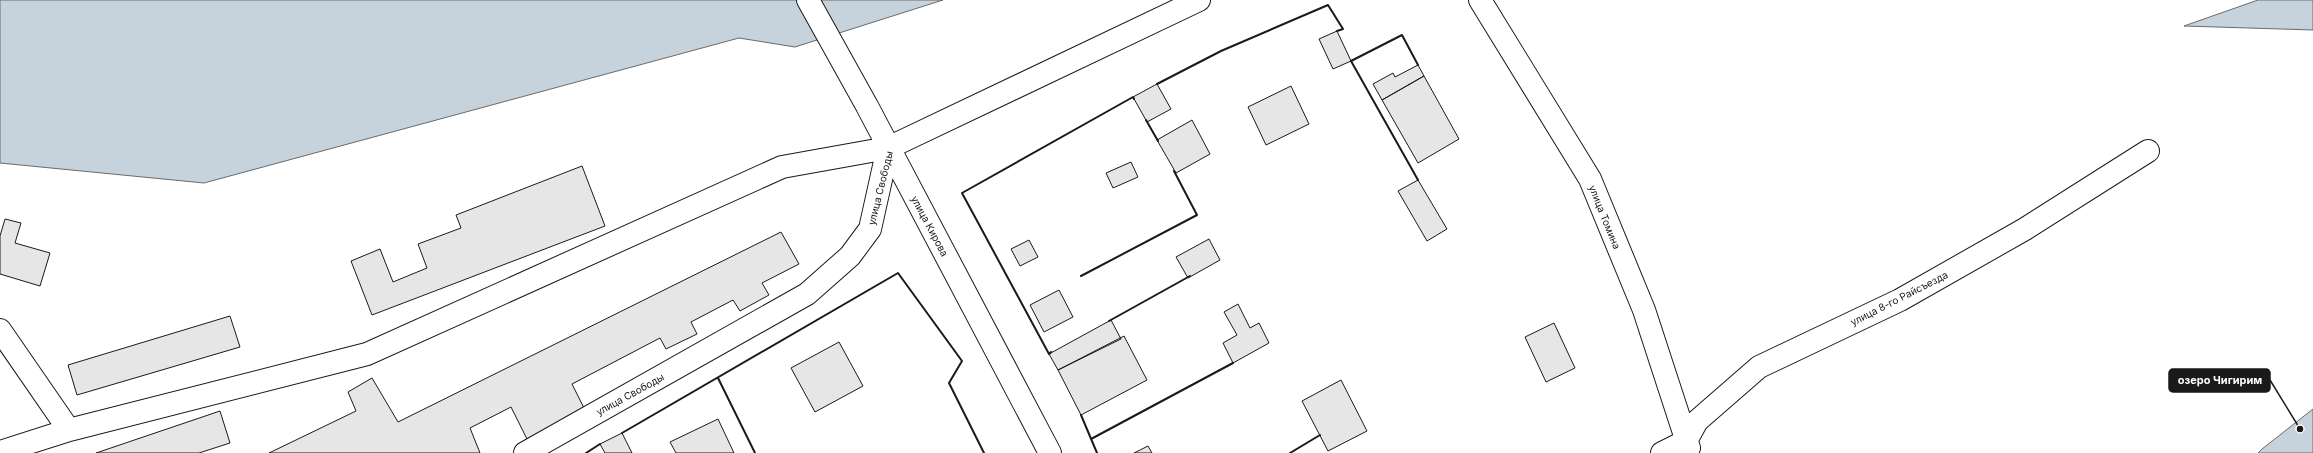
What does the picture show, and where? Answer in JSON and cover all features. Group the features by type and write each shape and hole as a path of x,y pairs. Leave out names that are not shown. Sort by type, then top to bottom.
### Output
{"street":[{"name":"улица Кирова","path":"808,0 866,106 1050,453"},
{"name":"улица Свободы","path":"525,453 807,294 850,256 870,229 888,148 1199,0"},
{"name":"улица Томина","path":"1480,0 1590,178 1644,310 1689,447"},
{"path":"0,452 70,430 367,354 782,167 888,148"},
{"name":"улица 8-го Райсъезда","path":"1689,447 1697,421 1759,367 1900,300 2025,229 2148,151"},
{"path":"0,330 70,430"},
{"path":"1662,453 1689,447"}],"shaded area":[{"path":"0,0 943,0 795,47 739,38 204,183 0,163"},
{"path":"2258,0 2313,0 2313,30 2184,26"},
{"path":"2313,409 2313,453 2258,453 2262,449"}],"building":[{"path":"1337,31 1351,61 1333,69 1319,39"},
{"path":"1418,65 1424,76 1382,100 1373,84 1393,73 1395,77"},
{"path":"1424,76 1459,139 1418,163 1382,100"},
{"path":"1157,84 1171,109 1147,122 1133,97"},
{"path":"1291,86 1309,124 1266,145 1248,107"},
{"path":"1192,120 1210,154 1176,173 1157,140"},
{"path":"1131,162 1138,177 1113,188 1106,173"},
{"path":"582,166 605,226 372,315 351,261 380,249 393,282 427,268 418,244 461,228 456,215"},
{"path":"1418,180 1447,229 1427,241 1398,191"},
{"path":"5,219 21,223 15,243 50,253 40,286 0,274 0,236"},
{"path":"781,232 799,264 762,283 769,295 740,311 733,300 691,322 697,334 666,349 660,338 572,384 584,408 527,439 511,407 470,428 480,453 269,453 356,411 348,392 372,378 398,422"},
{"path":"1209,239 1220,260 1188,278 1176,257"},
{"path":"1029,240 1038,257 1020,266 1011,249"},
{"path":"1059,290 1073,317 1044,332 1030,305"},
{"path":"1238,304 1250,328 1259,323 1269,343 1233,363 1223,343 1237,335 1224,312"},
{"path":"230,316 240,347 77,395 68,365"},
{"path":"1111,320 1121,339 1058,370 1049,354"},
{"path":"1554,323 1575,368 1546,382 1525,337"},
{"path":"1124,336 1147,380 1081,415 1058,370"},
{"path":"839,342 863,386 815,412 791,368"},
{"path":"1341,380 1367,431 1328,451 1302,401"},
{"path":"220,411 230,443 199,453 96,453"},
{"path":"718,419 734,453 676,453 670,442"},
{"path":"622,433 632,453 605,453 600,444"},
{"path":"1148,446 1152,453 1134,453"}],"wall":[{"path":"1157,84 1221,51 1328,5 1343,29 1337,31"},
{"path":"1418,65 1402,35 1351,61 1418,180"},
{"path":"1051,352 1049,354 962,193 1133,97 1134,99"},
{"path":"1146,120 1158,141"},
{"path":"1081,276 1197,215 1174,171"},
{"path":"622,433 898,273 962,361 949,383 984,453"},
{"path":"1109,321 1190,276"},
{"path":"1091,439 1233,363"},
{"path":"718,378 755,453"},
{"path":"1081,415 1097,453"},
{"path":"1290,453 1320,435"},
{"path":"586,453 600,444"}],"place":[{"name":"озеро Чигирим","path":"2300,429"}]}
